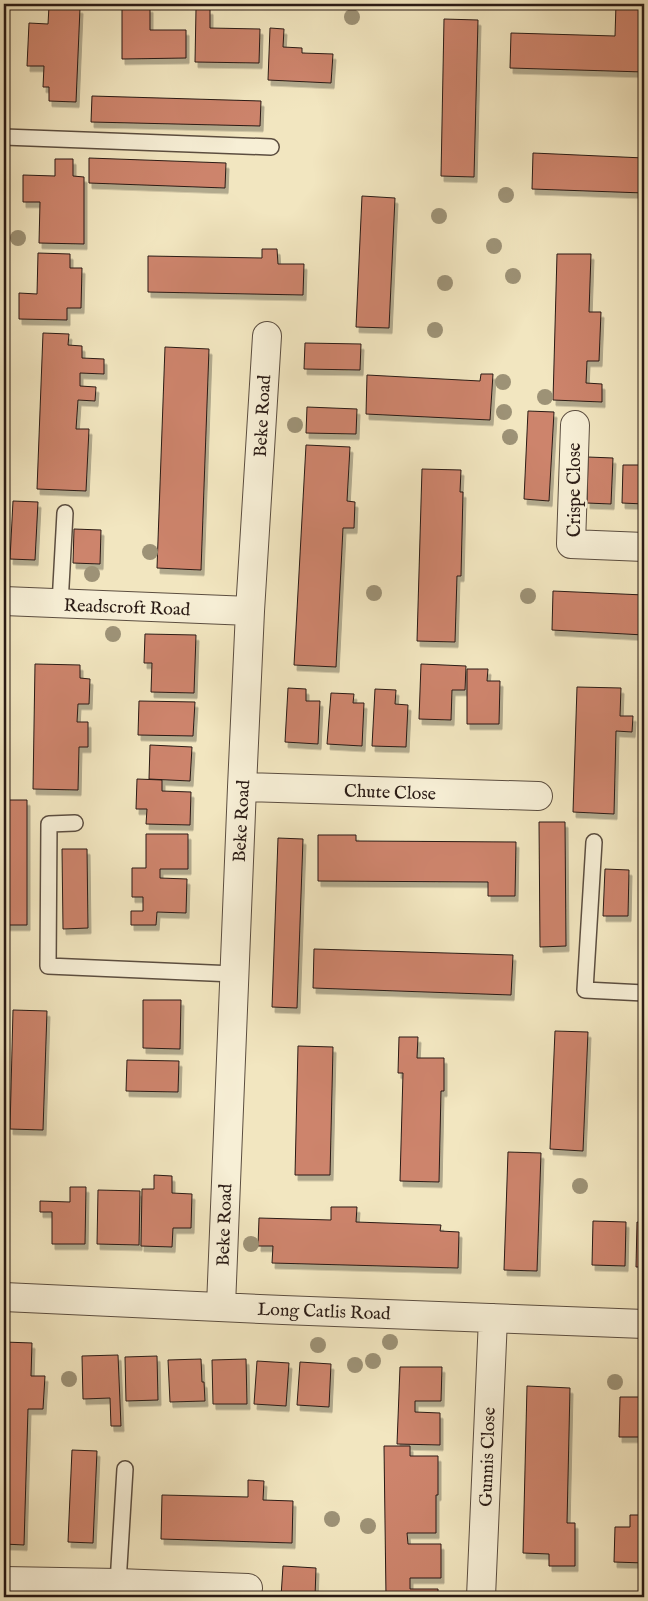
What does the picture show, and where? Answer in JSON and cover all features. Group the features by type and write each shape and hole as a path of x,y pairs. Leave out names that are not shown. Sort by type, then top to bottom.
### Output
{"street":[{"name":"Beke Road","path":"221,1306 250,611 267,336"},
{"name":"Crispe Close","path":"575,425 571,544 644,547"},
{"name":"Readscroft Road","path":"4,601 250,611"},
{"name":"Chute Close","path":"242,787 538,796"},
{"name":"Long Catlis Road","path":"4,1297 644,1324"},
{"name":"Gunnis Close","path":"481,1597 493,1318"},
{"path":"4,1581 248,1588"}],"lane":[{"path":"4,137 271,148"},
{"path":"60,604 65,513"},
{"path":"75,824 50,824 48,966 234,974"},
{"path":"594,842 585,990 644,993"},
{"path":"118,1583 125,1469"}],"building":[{"path":"616,4 644,4 644,72 510,68 511,33 615,36"},
{"path":"49,6 80,8 76,102 49,101 49,87 43,87 44,66 27,66 29,23 48,24"},
{"path":"122,7 150,7 150,30 186,30 186,58 122,59"},
{"path":"196,9 210,9 210,28 260,29 259,63 195,62"},
{"path":"444,19 478,20 474,177 441,176"},
{"path":"270,28 284,29 283,47 302,48 302,53 333,54 331,83 268,80"},
{"path":"92,96 261,101 260,126 91,122"},
{"path":"533,153 644,158 644,193 532,189"},
{"path":"89,158 226,163 225,188 89,183"},
{"path":"55,159 73,159 73,176 84,177 84,244 39,243 40,202 23,202 23,175 55,176"},
{"path":"362,196 395,198 389,328 356,327"},
{"path":"262,249 277,249 278,264 304,264 303,295 148,292 148,256 262,258"},
{"path":"38,253 70,254 70,268 82,268 81,308 67,308 67,320 19,319 19,293 37,294"},
{"path":"557,254 591,254 589,312 601,312 599,361 587,361 586,383 602,384 602,402 553,400"},
{"path":"43,333 69,334 68,345 82,346 82,358 104,359 104,374 80,373 80,386 96,387 95,401 78,400 76,429 89,429 86,491 37,489"},
{"path":"305,343 361,344 360,370 304,369"},
{"path":"165,347 209,349 201,570 157,568"},
{"path":"481,374 493,374 490,420 366,414 367,375 480,381"},
{"path":"307,407 357,409 356,434 306,433"},
{"path":"528,411 554,412 549,501 524,499"},
{"path":"306,445 350,447 347,501 355,502 354,528 343,528 336,667 294,665"},
{"path":"588,457 613,458 611,504 587,503"},
{"path":"623,465 644,465 644,504 622,503"},
{"path":"422,469 461,470 460,492 463,492 461,576 457,576 455,642 417,641"},
{"path":"13,501 38,502 35,560 10,559"},
{"path":"74,529 101,530 100,564 73,563"},
{"path":"553,591 644,595 644,635 552,630"},
{"path":"145,634 196,635 194,693 151,692 152,663 144,663"},
{"path":"35,664 80,665 80,678 90,679 89,704 78,704 77,722 88,722 88,747 79,747 78,790 33,789"},
{"path":"421,664 466,666 465,690 452,690 451,720 419,719"},
{"path":"467,669 488,669 487,681 500,681 499,724 467,724"},
{"path":"577,687 621,688 620,716 633,716 632,732 616,731 614,814 573,812"},
{"path":"288,688 306,689 306,701 320,701 318,744 285,742"},
{"path":"375,689 396,690 395,704 408,705 406,747 372,746"},
{"path":"331,693 354,694 353,703 364,703 362,746 327,744"},
{"path":"139,701 195,702 193,736 138,735"},
{"path":"150,745 192,747 190,781 149,779"},
{"path":"137,779 162,780 162,791 191,792 190,825 146,824 147,809 136,809"},
{"path":"4,800 27,800 27,925 4,925"},
{"path":"539,822 565,822 566,946 540,947"},
{"path":"146,834 188,834 188,869 160,869 160,878 187,879 186,913 157,912 156,925 131,925 131,911 143,911 143,897 132,897 132,868 146,868"},
{"path":"318,835 356,835 356,841 516,842 515,896 488,896 488,882 318,881"},
{"path":"278,838 303,839 297,1008 272,1007"},
{"path":"62,849 87,849 88,928 63,929"},
{"path":"605,869 629,870 628,916 603,916"},
{"path":"314,949 513,955 511,995 313,988"},
{"path":"143,1000 181,1000 180,1049 143,1048"},
{"path":"13,1010 47,1011 43,1130 10,1129"},
{"path":"555,1031 588,1032 583,1151 550,1149"},
{"path":"399,1037 418,1037 417,1058 444,1058 444,1091 441,1091 439,1182 400,1181 403,1073 398,1073"},
{"path":"298,1046 333,1047 330,1175 295,1175"},
{"path":"127,1060 179,1061 178,1092 126,1091"},
{"path":"508,1152 541,1153 537,1271 504,1270"},
{"path":"154,1175 172,1176 172,1193 192,1194 191,1228 173,1228 172,1247 141,1246 142,1189 154,1189"},
{"path":"70,1187 86,1187 85,1244 52,1244 52,1212 40,1212 40,1201 70,1202"},
{"path":"98,1190 140,1191 139,1245 97,1244"},
{"path":"331,1207 357,1207 356,1222 441,1225 440,1231 459,1232 458,1268 272,1263 273,1246 258,1246 259,1218 331,1220"},
{"path":"593,1221 626,1222 625,1266 592,1265"},
{"path":"637,1222 644,1223 644,1267 636,1267"},
{"path":"4,1342 32,1343 31,1376 45,1376 43,1409 28,1409 24,1545 4,1544"},
{"path":"118,1355 121,1426 111,1426 110,1398 83,1399 82,1356"},
{"path":"157,1356 158,1400 126,1401 125,1357"},
{"path":"201,1359 205,1401 170,1402 168,1360"},
{"path":"246,1359 247,1404 213,1404 212,1360"},
{"path":"257,1361 289,1363 286,1406 254,1404"},
{"path":"300,1362 331,1364 329,1407 297,1405"},
{"path":"400,1367 442,1367 441,1401 415,1401 415,1412 440,1413 440,1445 397,1444"},
{"path":"527,1386 570,1388 567,1523 575,1523 575,1566 549,1566 549,1554 523,1553"},
{"path":"620,1397 644,1397 644,1437 619,1437"},
{"path":"384,1446 410,1446 410,1456 438,1456 436,1533 407,1533 408,1544 441,1544 441,1578 410,1578 410,1589 438,1589 438,1597 386,1597"},
{"path":"72,1450 97,1451 93,1543 68,1542"},
{"path":"248,1480 264,1481 263,1500 293,1501 292,1543 161,1539 162,1495 248,1497"},
{"path":"630,1515 644,1515 644,1563 614,1562 615,1527 630,1527"},
{"path":"283,1566 316,1568 315,1597 281,1597"}]}
